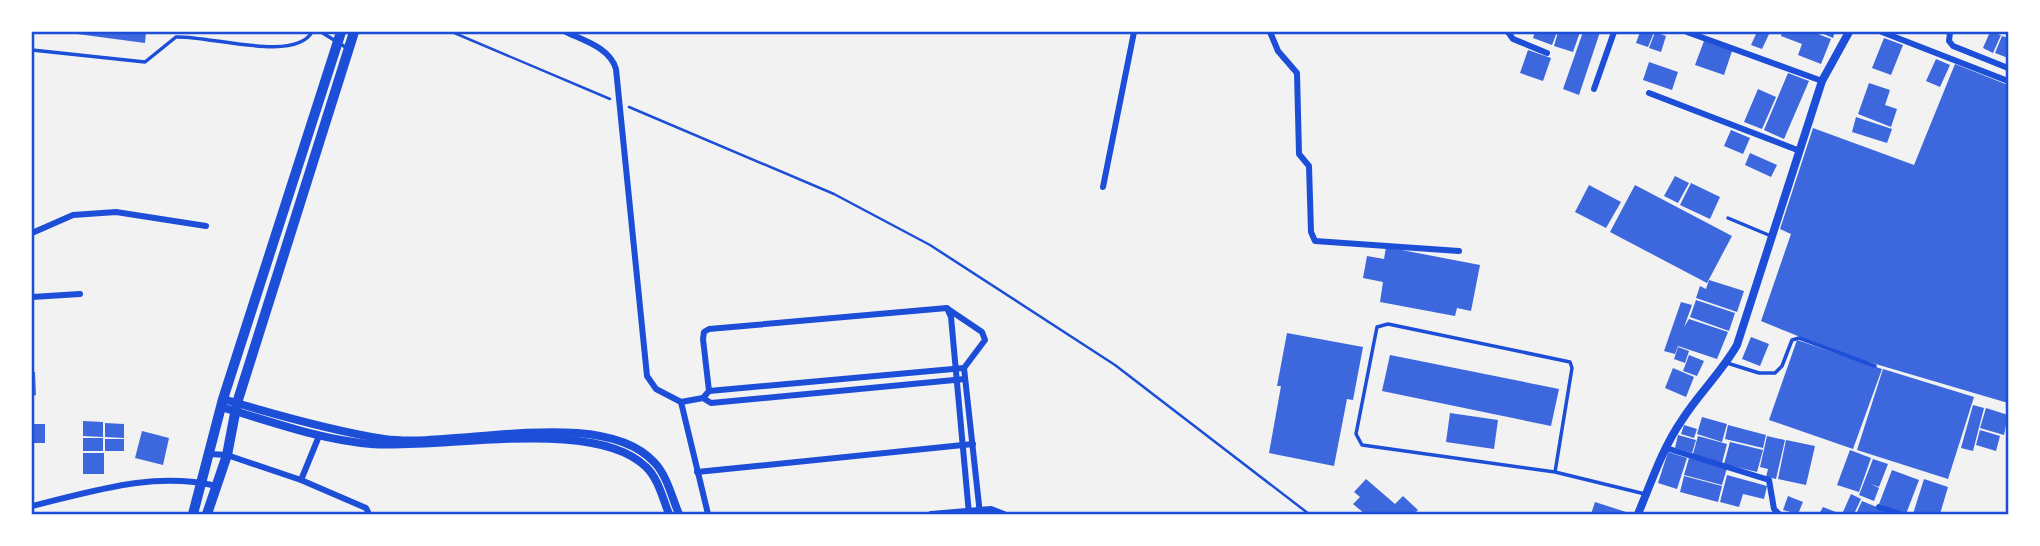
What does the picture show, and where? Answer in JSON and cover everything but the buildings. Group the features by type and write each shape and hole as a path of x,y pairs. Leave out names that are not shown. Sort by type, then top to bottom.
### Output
{"highway":[{"path":"207,514 226,455 236,407 354,32"},
{"path":"193,514 222,403 339,37"}],"street":[{"path":"566,32 604,51 613,59 616,69 621,141 647,376 656,389 681,402 703,398 709,391 964,368"},
{"path":"1103,187 1134,32"},
{"path":"1270,32 1278,51 1297,73 1299,154 1309,166 1311,232 1315,241 1459,251"},
{"path":"1508,32 1513,39 1547,53"},
{"path":"1594,89 1614,32"},
{"path":"1687,32 1822,81"},
{"path":"1637,514 1666,447 1683,418 1727,363 1746,322 1822,81 1849,32"},
{"path":"1882,32 2008,81"},
{"path":"1950,32 1949,41 1953,46 2008,68"},
{"path":"1649,93 1800,151"},
{"path":"32,233 74,215 116,212 206,226"},
{"path":"32,297 80,294"},
{"path":"947,308 951,317 969,512"},
{"path":"709,391 703,339 704,332 709,329 947,308 982,332 985,340 964,368 980,512"},
{"path":"703,398 711,403 965,379"},
{"path":"681,402 708,514"},
{"path":"222,403 319,436 399,446 538,439 591,441 618,449 648,468 669,514"},
{"path":"236,407 382,439 543,433 597,435 625,443 655,462 679,514"},
{"path":"301,480 319,436"},
{"path":"697,472 974,444"},
{"path":"1666,447 1769,480 1774,509 1779,514"},
{"path":"210,454 226,455 301,480 366,508 369,514"},
{"path":"32,506 135,481 169,479 217,486"},
{"path":"1880,507 1900,514"},
{"path":"931,514 991,509 1004,514"}],"lane":[{"path":"32,50 145,62 176,37 285,47 303,42 312,32"},
{"path":"321,32 339,37 349,50"},
{"path":"1728,218 1773,237"},
{"path":"1555,472 1572,368 1570,362 1388,324 1377,327 1356,434 1362,445 1555,472 1646,494"},
{"path":"1727,363 1759,373 1775,373 1782,366 1793,340 1799,338 1875,366"}],"path":[{"path":"453,32 611,99"},
{"path":"623,104 834,194 930,245 1115,365 1309,514"}]}
